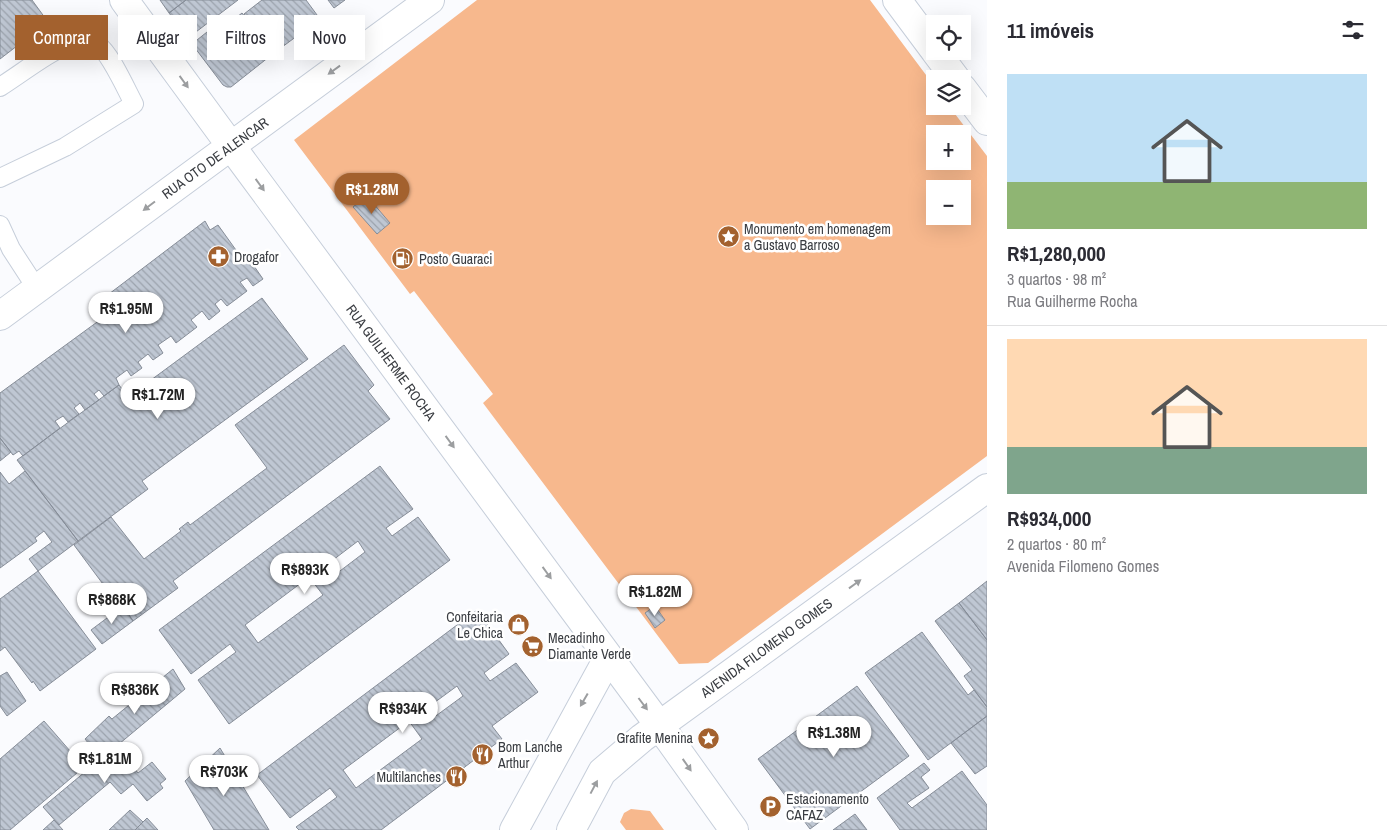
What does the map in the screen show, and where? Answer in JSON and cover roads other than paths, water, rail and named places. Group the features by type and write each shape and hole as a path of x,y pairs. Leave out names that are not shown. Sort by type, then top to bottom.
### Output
{"street":[{"name":"RUA GUILHERME ROCHA","path":"124,0 659,725 734,830"},
{"name":"RUA OTO DE ALENCAR","path":"0,316 430,0"},
{"path":"897,0 926,39"},
{"path":"971,100 987,121"},
{"name":"AVENIDA FILOMENO GOMES","path":"571,830 602,772 659,725 987,488"},
{"path":"514,830 608,658"}],"lane":[{"path":"0,88 77,40 87,40 98,44 106,54 134,104 65,147 0,178"},
{"path":"0,225 12,249 37,289"}],"place":[{"name":"Monumento em homenagem a Gustavo Barroso","path":"728,237"},
{"name":"Drogafor","path":"218,257"},
{"name":"Posto Guaraci","path":"403,259"},
{"name":"Confeitaria Le Chica","path":"519,625"},
{"name":"Mecadinho Diamante Verde","path":"532,646"},
{"name":"Grafite Menina","path":"709,738"},
{"name":"Bom Lanche Arthur","path":"482,755"},
{"name":"Multilanches","path":"457,777"},
{"name":"Estacionamento CAFAZ","path":"770,807"}]}
